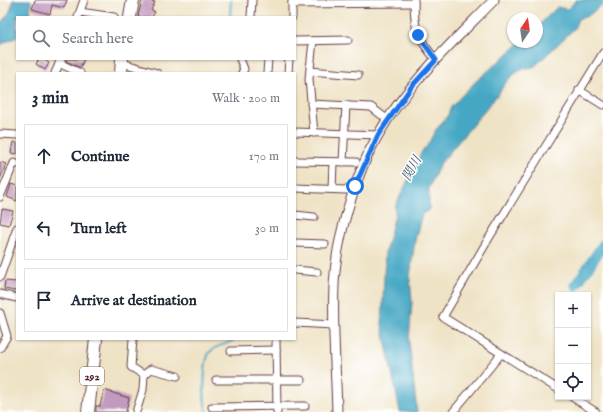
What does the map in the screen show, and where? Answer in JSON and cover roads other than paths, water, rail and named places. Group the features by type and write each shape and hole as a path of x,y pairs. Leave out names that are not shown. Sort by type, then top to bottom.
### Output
{"highway":[{"path":"130,16 133,0"},
{"name":"292","path":"88,412 96,340"}],"street":[{"path":"84,0 79,14 102,16"},
{"path":"251,16 252,0"},
{"path":"337,412 334,284 340,244 355,186 378,135 412,86 494,0"},
{"path":"292,16 292,2 414,2 415,23 418,35 436,60"},
{"path":"296,41 348,40"},
{"path":"312,41 310,71 314,132"},
{"path":"555,386 443,317 579,90 603,53"},
{"path":"240,60 244,70 243,72"},
{"path":"266,72 268,60"},
{"path":"288,72 289,60"},
{"path":"55,72 60,61 78,72"},
{"path":"122,65 153,72"},
{"path":"310,71 358,75"},
{"path":"579,90 603,105"},
{"path":"312,104 371,107 388,120"},
{"path":"343,162 346,105"},
{"path":"296,132 378,135"},
{"path":"0,134 16,135"},
{"path":"296,161 356,162"},
{"path":"332,189 333,162"},
{"path":"0,197 14,163 16,164"},
{"path":"296,188 346,190"},
{"path":"296,215 314,217"},
{"path":"0,276 16,231"},
{"path":"296,243 325,244"},
{"path":"296,270 317,272"},
{"path":"0,294 16,298"},
{"path":"0,313 7,336 0,348"},
{"path":"296,323 334,325"},
{"path":"133,340 130,367 144,375"},
{"path":"276,340 276,410"},
{"path":"231,351 276,350"},
{"path":"453,412 501,354"},
{"path":"136,412 143,390 144,375 151,369 177,376"},
{"path":"216,380 302,380"},
{"path":"577,400 596,412"},
{"path":"212,407 276,410 305,406"}],"water":[{"path":"13,0 31,0 30,16 16,16 16,37 0,45 0,23 12,7"},
{"path":"576,0 603,0 603,4 588,16 578,19 574,29 534,67 518,72 505,83 499,93 440,164 429,188 429,210 422,214 415,240 410,277 412,302 409,341 417,412 400,412 382,325 385,253 395,215 395,207 422,151 448,115 451,107 474,83 514,48 543,48 543,21 557,7 568,9"}],"waterway":[{"path":"230,16 231,0"},
{"path":"236,60 239,68 238,72"},
{"path":"576,285 603,245"},
{"path":"207,412 204,381 208,356 215,348 234,340"}],"water label":[{"name":"関川","path":"411,168"}]}
